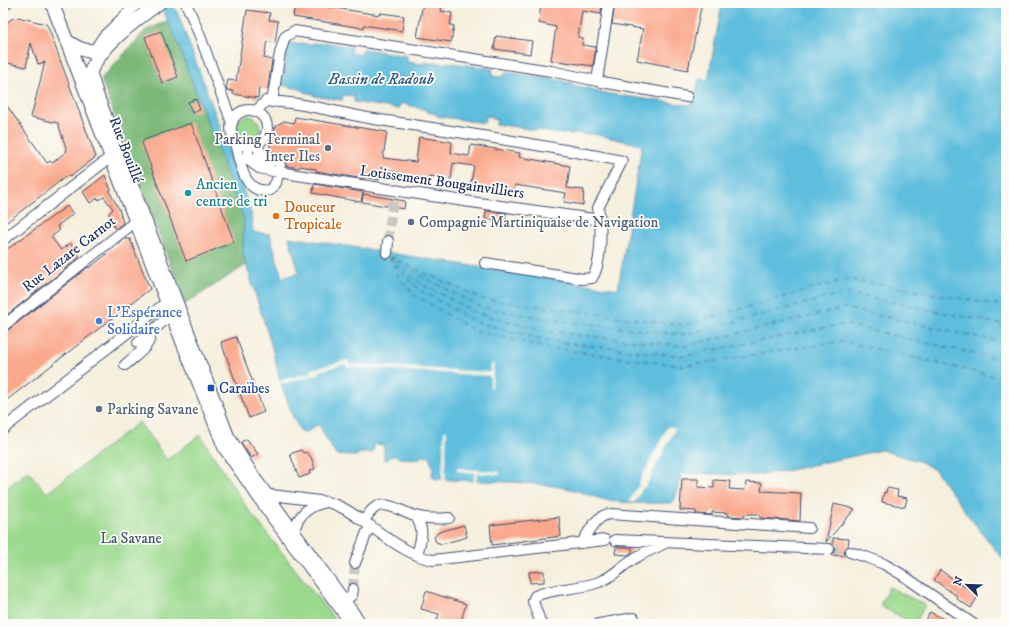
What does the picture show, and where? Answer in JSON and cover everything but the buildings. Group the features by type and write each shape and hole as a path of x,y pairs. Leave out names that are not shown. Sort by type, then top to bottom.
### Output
{"main road":[{"path":"88,96 88,83 91,70 100,55 110,44 159,3"},
{"name":"Rue Bouillé","path":"52,5 112,156 222,444 262,494 296,547 353,624"},
{"path":"67,41 85,51 94,50 110,44"}],"street":[{"path":"138,3 103,37 94,50 91,70 98,94 229,436 262,494 294,532 362,624"},
{"path":"186,3 200,36 232,123 232,133 244,176 251,186 261,191 270,190 276,183 276,164 266,158 253,146 238,142 234,138"},
{"path":"597,81 609,3"},
{"path":"272,102 280,52 285,37 294,31 551,71 687,98"},
{"path":"256,111 266,102 280,102 356,116 583,152 622,161 598,208 601,220 598,265 596,273 592,278 583,279 485,263"},
{"path":"232,123 239,113 250,109 256,111 265,118 268,130 266,135 253,146"},
{"name":"Lotissement Bougainvilliers","path":"253,146 248,160 259,168 276,164 394,195 601,220"},
{"path":"3,240 112,156"},
{"name":"Rue Lazare Carnot","path":"3,326 136,221"},
{"path":"386,253 388,241"},
{"path":"3,429 167,302"},
{"path":"138,343 172,314"},
{"path":"125,365 148,344 151,339 151,332"},
{"path":"262,494 327,502 348,510 417,556 433,560 610,540 829,549"},
{"path":"296,547 294,532 300,517 308,509 327,502"},
{"path":"354,563 367,532 367,523 370,513 376,507 382,505 390,506 416,516 441,519 449,518"},
{"path":"582,543 592,526 599,519 610,514 809,528"},
{"path":"416,516 420,523 422,532 417,556"},
{"path":"541,624 533,601 535,596 546,592 588,586 597,583 634,559 667,543"},
{"path":"850,552 884,564 907,578 973,624"},
{"path":"345,601 352,595 354,588"},
{"path":"599,624 634,618"}],"green space":[{"path":"169,21 244,219 243,255 246,265 185,304 101,79 146,30"},
{"path":"248,116 256,120 260,128 256,136 248,140 240,136 236,128 240,120"},
{"name":"La Savane","path":"139,422 167,460 200,435 247,508 338,624 3,624 3,491 28,471 47,493"},
{"path":"889,587 925,605 915,624 880,606"}],"water":[{"name":"Bassin de Radoub","path":"160,3 172,3 179,17 243,188 251,213 253,232 270,234 282,278 299,273 289,237 618,289 642,145 589,133 589,135 576,133 564,134 496,124 497,119 496,118 496,120 492,119 492,117 485,116 484,123 437,116 437,114 427,112 427,110 400,103 399,109 354,102 354,96 343,95 342,100 314,96 314,94 304,92 304,90 282,85 289,43 311,45 312,43 322,44 323,42 351,47 351,53 361,55 363,49 407,56 407,62 423,64 424,62 434,64 435,62 445,64 446,62 493,69 492,76 500,76 504,78 505,72 564,81 572,83 572,85 596,90 595,92 688,105 694,103 699,79 708,80 722,3 1006,3 1006,563 967,514 936,471 922,462 881,450 785,471 755,475 682,473 675,499 672,503 639,503 606,500 570,489 549,485 516,482 435,479 432,476 433,466 430,457 422,456 419,459 399,458 396,455 389,457 388,460 384,459 384,445 375,444 372,453 360,453 356,456 338,455 335,454 319,425 305,433 301,432 293,417 280,381 271,344 243,255 244,219 178,44"}],"pier":[{"path":"348,360 349,364 490,372 491,365 494,363 492,387 490,388 490,376 346,367 346,364 319,371 319,374 285,383 279,384 278,382 284,379 312,373 312,369"},
{"path":"668,426 675,429 645,488 642,487 642,490 635,502 629,502 637,487 639,487 638,485"},
{"path":"444,431 447,431 445,482 442,481"},
{"path":"457,468 500,472 500,475 477,473 476,483 474,483 474,473 457,471"}],"ferry route":[{"path":"390,256 406,272 423,285 479,314 552,332 684,346 845,308 1006,343"},
{"path":"390,256 426,279 481,307 554,320 683,335 846,293 1006,325"},
{"path":"392,256 411,267 483,299 683,325 847,279 1006,306"},
{"path":"389,257 399,278 415,295 474,331 549,348 683,366 842,341 1006,379"},
{"path":"390,258 403,274 420,290 476,322 549,341 683,356 844,324 1006,361"}],"tunnel":[{"path":"388,241 393,199"},
{"path":"829,549 850,552"},
{"path":"353,589 355,563"}],"place":[{"name":"Parking Terminal Inter Iles","path":"328,148"},
{"name":"Ancien centre de tri","path":"188,193"},
{"name":"Douceur Tropicale","path":"276,216"},
{"name":"Compagnie Martiniquaise de Navigation","path":"411,222"},
{"name":"L'Espérance Solidaire","path":"99,321"},
{"name":"Caraïbes","path":"211,388"},
{"name":"Parking Savane","path":"99,409"}]}
